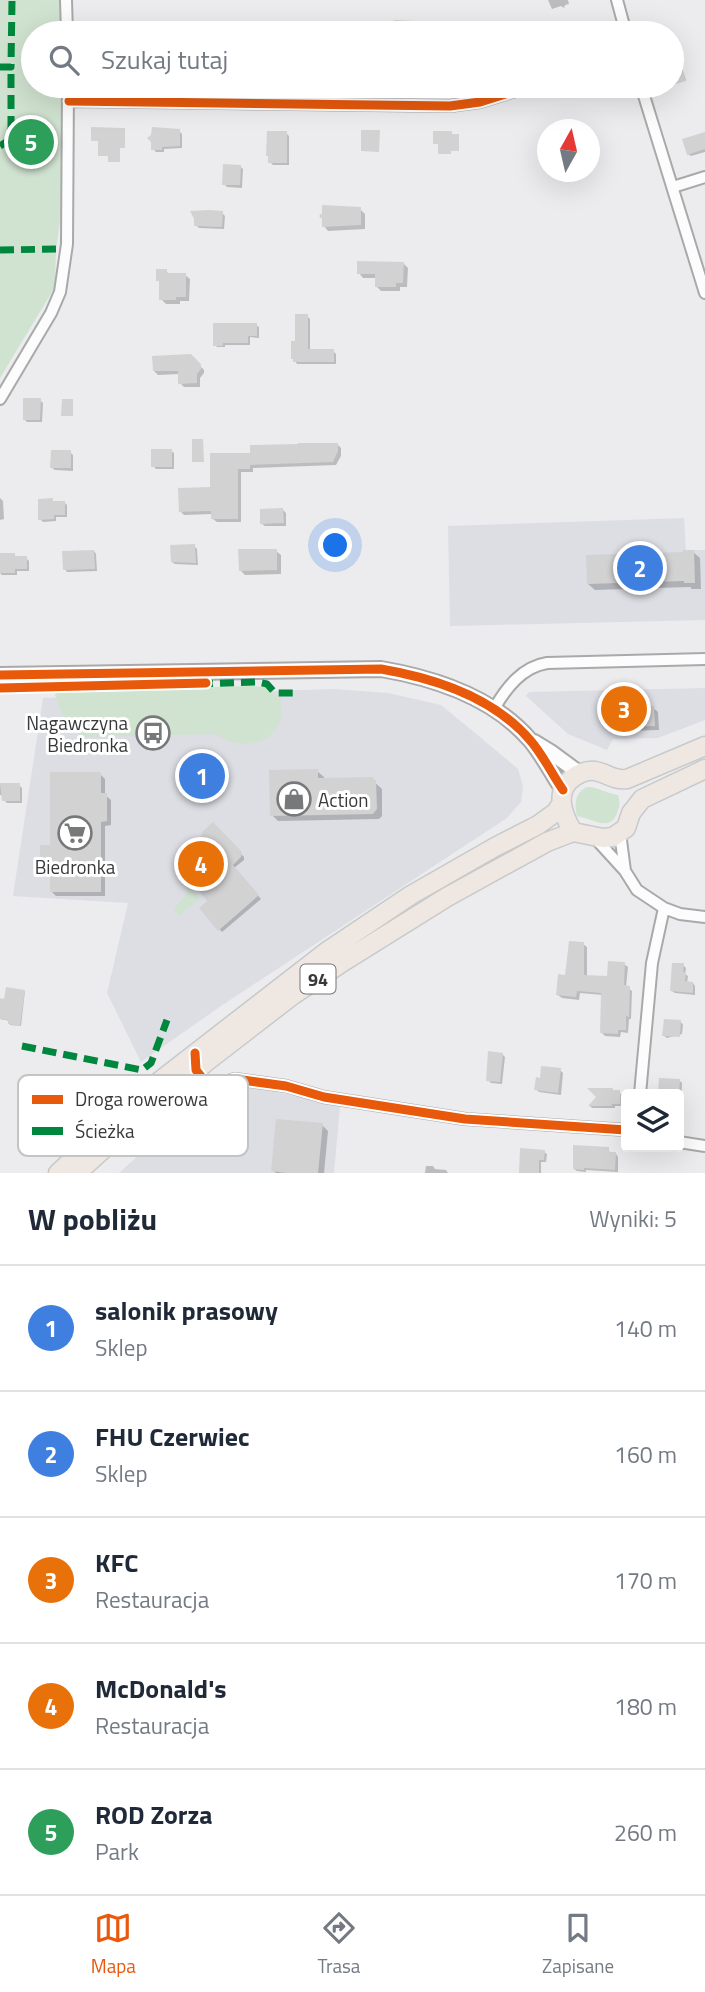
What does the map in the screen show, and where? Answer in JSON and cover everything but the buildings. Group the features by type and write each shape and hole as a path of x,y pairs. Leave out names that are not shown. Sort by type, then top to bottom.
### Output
{"main road":[{"path":"579,773 596,771 620,780 627,779 705,746"},
{"path":"631,813 642,799 705,769"},
{"name":"94","path":"183,1075 349,936 411,895 538,825 556,812 569,780 579,773"},
{"path":"562,797 566,820 573,832 594,837 613,837 620,833 629,821 631,813 628,792 620,780"},
{"name":"94","path":"177,1075 346,960 494,870 534,848 573,832"},
{"name":"94","path":"58,1173 76,1156"},
{"name":"94","path":"77,1173 96,1156"}],"street":[{"path":"66,0 67,21"},
{"path":"617,0 623,21"},
{"path":"0,399 51,313 60,292 67,233 69,98"},
{"path":"69,101 450,106 493,98"},
{"path":"645,98 705,293"},
{"path":"673,187 705,177"},
{"path":"494,709 516,680 533,665 705,659"},
{"path":"0,675 381,669 412,674 446,685 494,709 530,740 552,752 579,773"},
{"path":"530,740 562,797"},
{"path":"620,833 625,871"},
{"path":"594,837 625,871 637,890 664,908 680,914 705,917"},
{"path":"640,1089 652,962 664,908"},
{"path":"196,1062 202,1075"},
{"path":"248,1081 286,1086 324,1097 464,1119 621,1130"},
{"path":"684,1143 705,1146"}],"shaded area":[{"path":"684,518 686,550 705,550 705,620 450,626 448,526"},
{"path":"705,688 705,720 658,738 613,739 607,750 568,734 526,696 529,692"},
{"path":"334,689 388,693 441,705 518,769 523,786 521,802 507,818 221,1006 141,1062 107,993 128,903 13,896 43,698"},
{"path":"248,1088 340,1106 334,1173 119,1173 138,1156 248,1156"}],"green space":[{"path":"0,0 60,0 60,21 21,21 21,98 61,98 63,201 56,249 55,287 0,378"},
{"path":"266,687 275,696 279,695 282,710 273,732 253,743 240,744 215,734 85,737 69,725 55,695 57,691"},
{"path":"587,787 618,795 619,808 610,822 600,823 577,816 576,799"},
{"path":"187,884 200,899 179,916 173,909 187,894"}],"marked path":[{"path":"0,67 11,67 12,0"},
{"path":"0,146 8,141 11,134 11,67"},
{"path":"0,250 56,249"},
{"path":"199,684 258,682 267,684 275,693 293,693"},
{"path":"22,1046 142,1070 151,1063 167,1020"}],"cycle path":[{"path":"69,101 450,106 493,98"},
{"path":"0,675 381,669 401,673 442,684 499,712 530,740 563,790"},
{"path":"0,688 206,683"},
{"path":"195,1053 196,1070 200,1075"},
{"path":"248,1081 286,1086 324,1097 465,1119 621,1130"}],"place":[{"name":"ROD Zorza","path":"31,142"},
{"name":"FHU Czerwiec","path":"640,568"},
{"name":"KFC","path":"624,709"},
{"name":"Nagawczyna Biedronka","path":"153,733"},
{"name":"salonik prasowy","path":"202,776"},
{"name":"Action","path":"294,799"},
{"name":"Biedronka","path":"75,833"},
{"name":"McDonald's","path":"201,864"}]}
